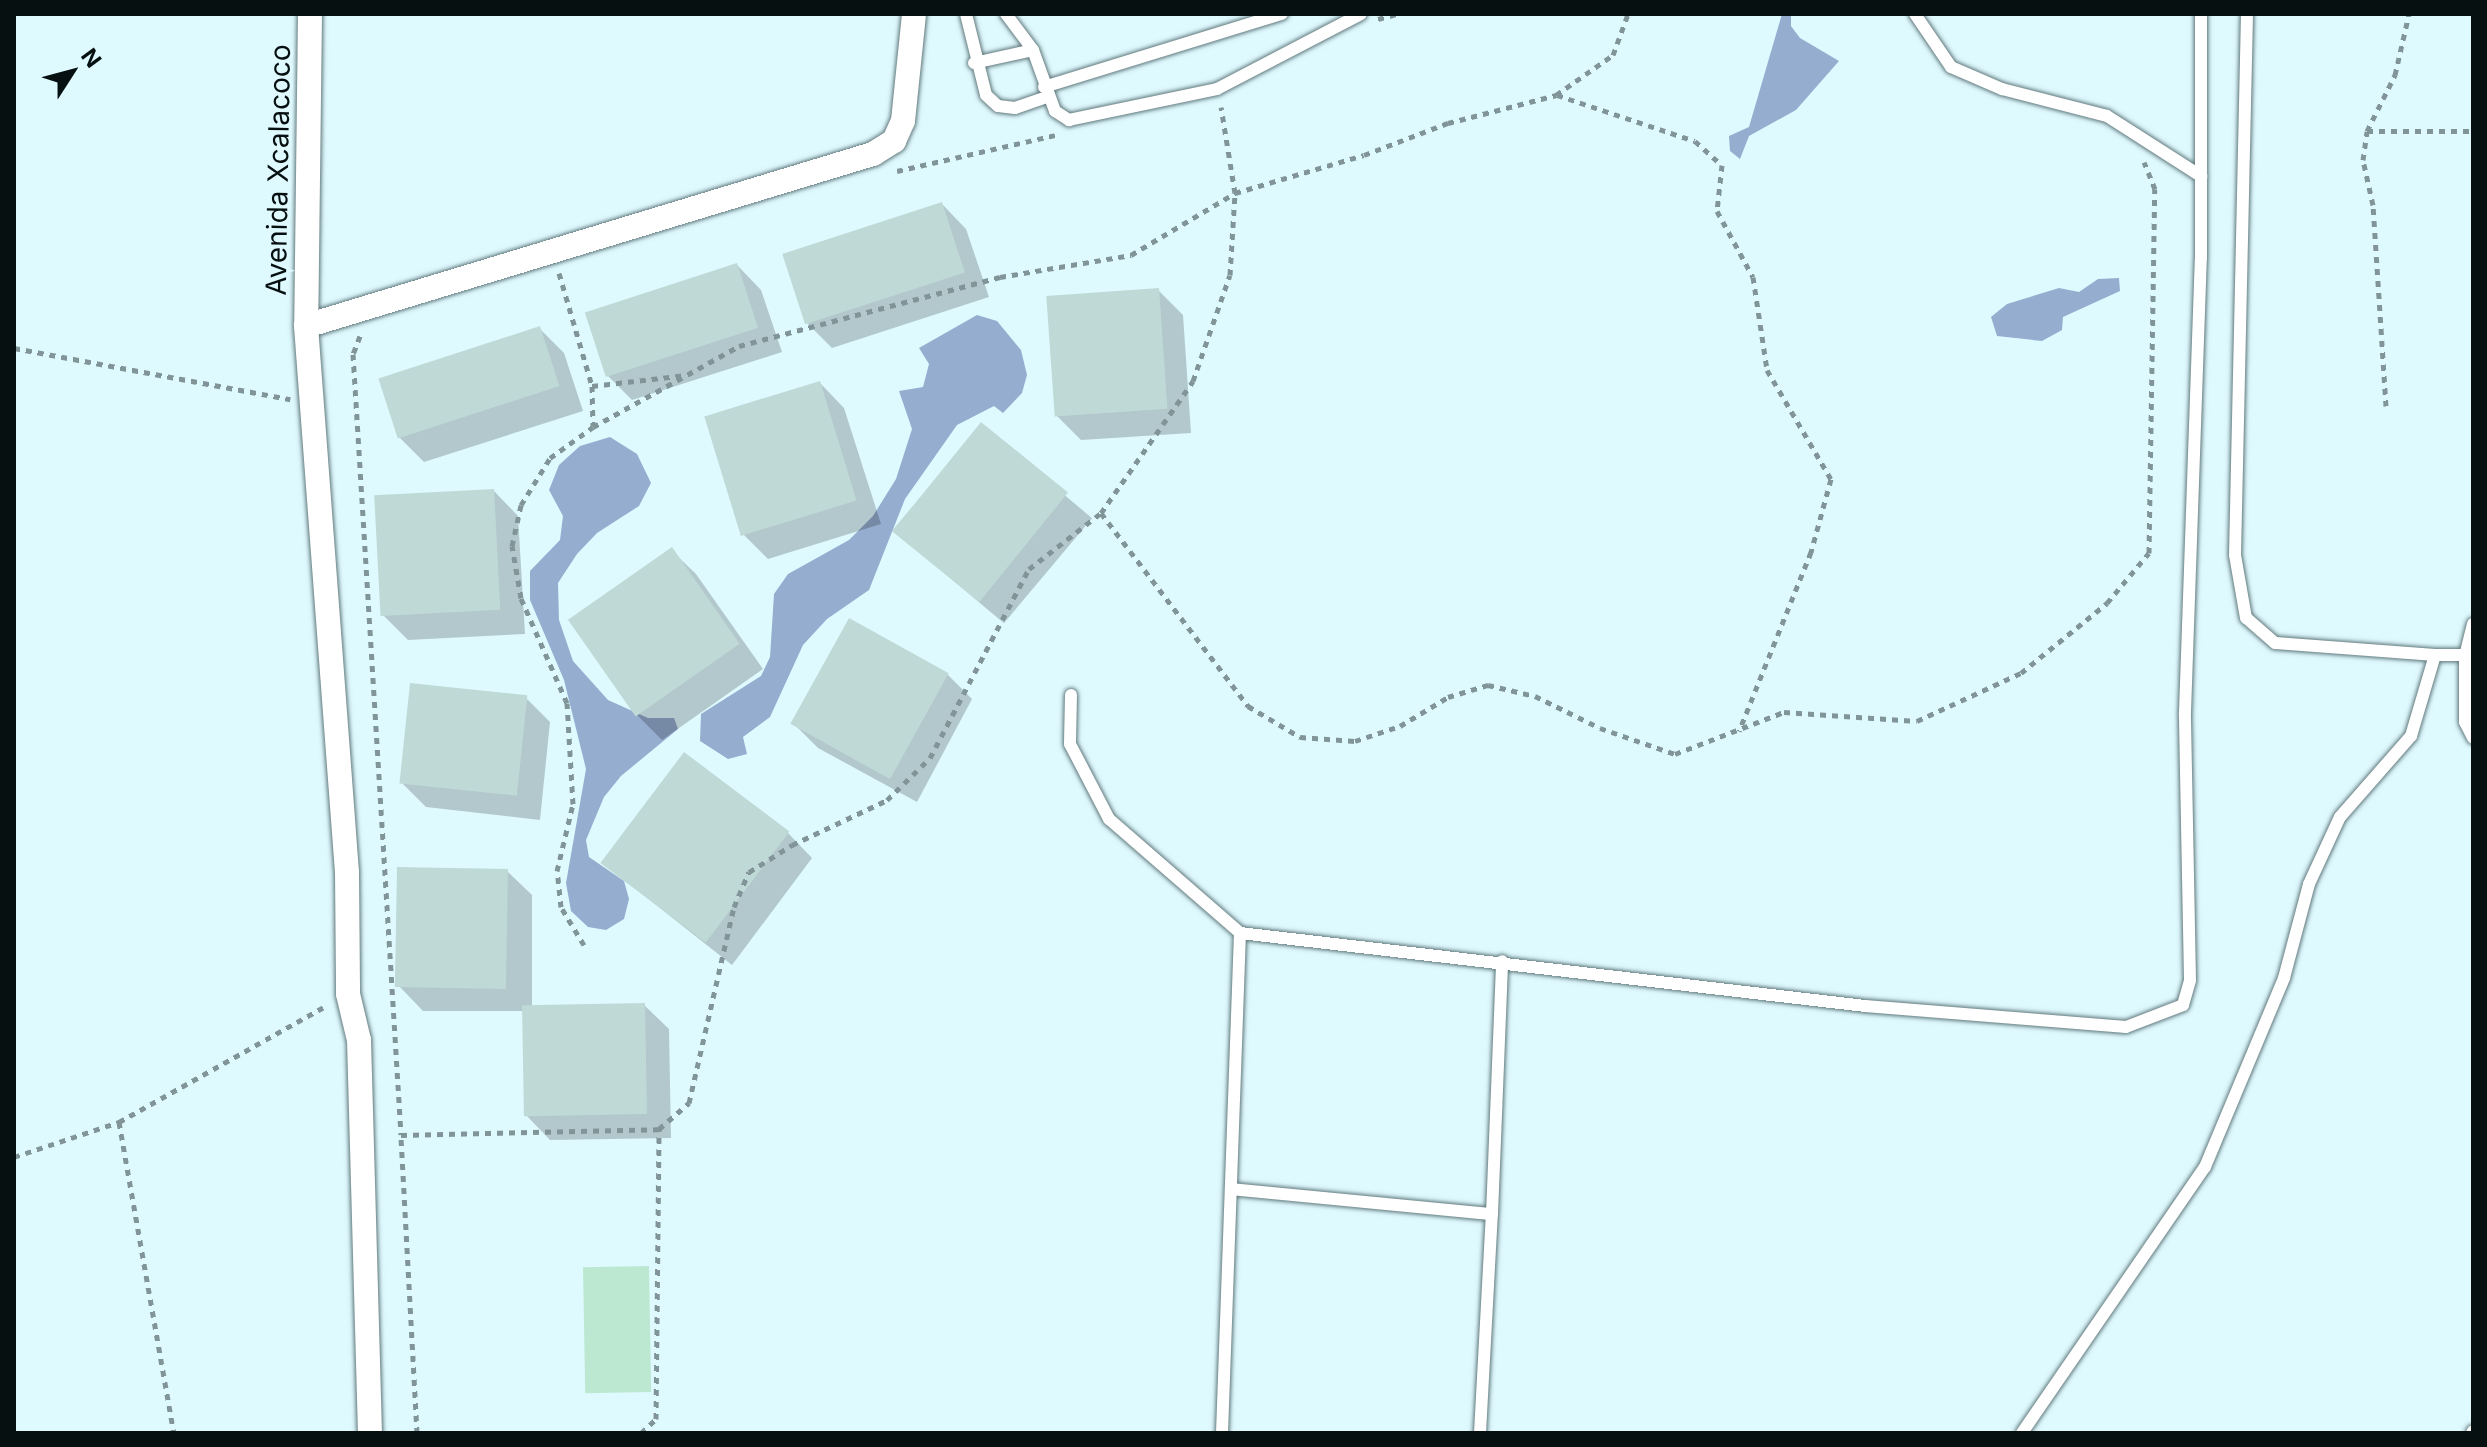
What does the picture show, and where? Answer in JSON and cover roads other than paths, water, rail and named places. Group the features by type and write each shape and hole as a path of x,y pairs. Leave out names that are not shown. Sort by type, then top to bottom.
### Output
{"street":[{"name":"Avenida Xcalacoco","path":"310,14 306,326 347,872 348,994 359,1040 370,1433"},
{"path":"306,326 873,154 894,141 903,121 914,14"}],"lane":[{"path":"966,14 974,63 986,95 998,106 1015,108 1045,92 1282,14"},
{"path":"1006,14 1033,50 1045,92 1055,111 1069,120 1217,89 1361,14"},
{"path":"1915,14 1951,67 2002,89 2107,116 2201,176"},
{"path":"1071,695 1070,744 1109,819 1240,933 1502,961 1865,1006 2126,1027 2183,1005 2190,980 2185,712 2201,176 2201,14"},
{"path":"2247,14 2235,555 2246,618 2275,643 2465,655"},
{"path":"974,63 1033,50"},
{"path":"2473,624 2465,655 2465,722 2473,738"},
{"path":"2022,1433 2205,1167 2284,978 2315,870 2340,817 2411,736 2435,655"},
{"path":"1222,1433 1240,933"},
{"path":"1480,1433 1502,961"},
{"path":"1231,1189 1492,1214"}],"water":[{"path":"1782,14 1791,14 1791,26 1800,38 1839,61 1796,110 1749,136 1740,159 1730,151 1729,136 1749,127"},
{"path":"2119,278 2120,291 2063,317 2062,330 2042,341 1997,336 1991,317 2007,304 2059,288 2079,292 2098,279"},
{"path":"977,315 997,321 1021,350 1027,375 1022,393 1003,413 994,406 957,425 905,499 869,590 827,619 803,645 770,717 743,737 747,754 728,759 700,741 701,714 761,676 770,657 774,594 788,574 849,540 873,516 896,479 912,429 899,391 923,387 929,364 919,348"},
{"path":"610,437 637,454 651,483 639,506 597,533 577,554 558,583 559,620 573,661 608,700 648,718 674,718 678,729 621,776 604,797 586,840 589,857 624,881 629,899 624,919 606,930 588,927 571,911 566,883 586,769 564,680 530,600 530,571 560,540 563,516 549,490 559,465 580,446"}]}
